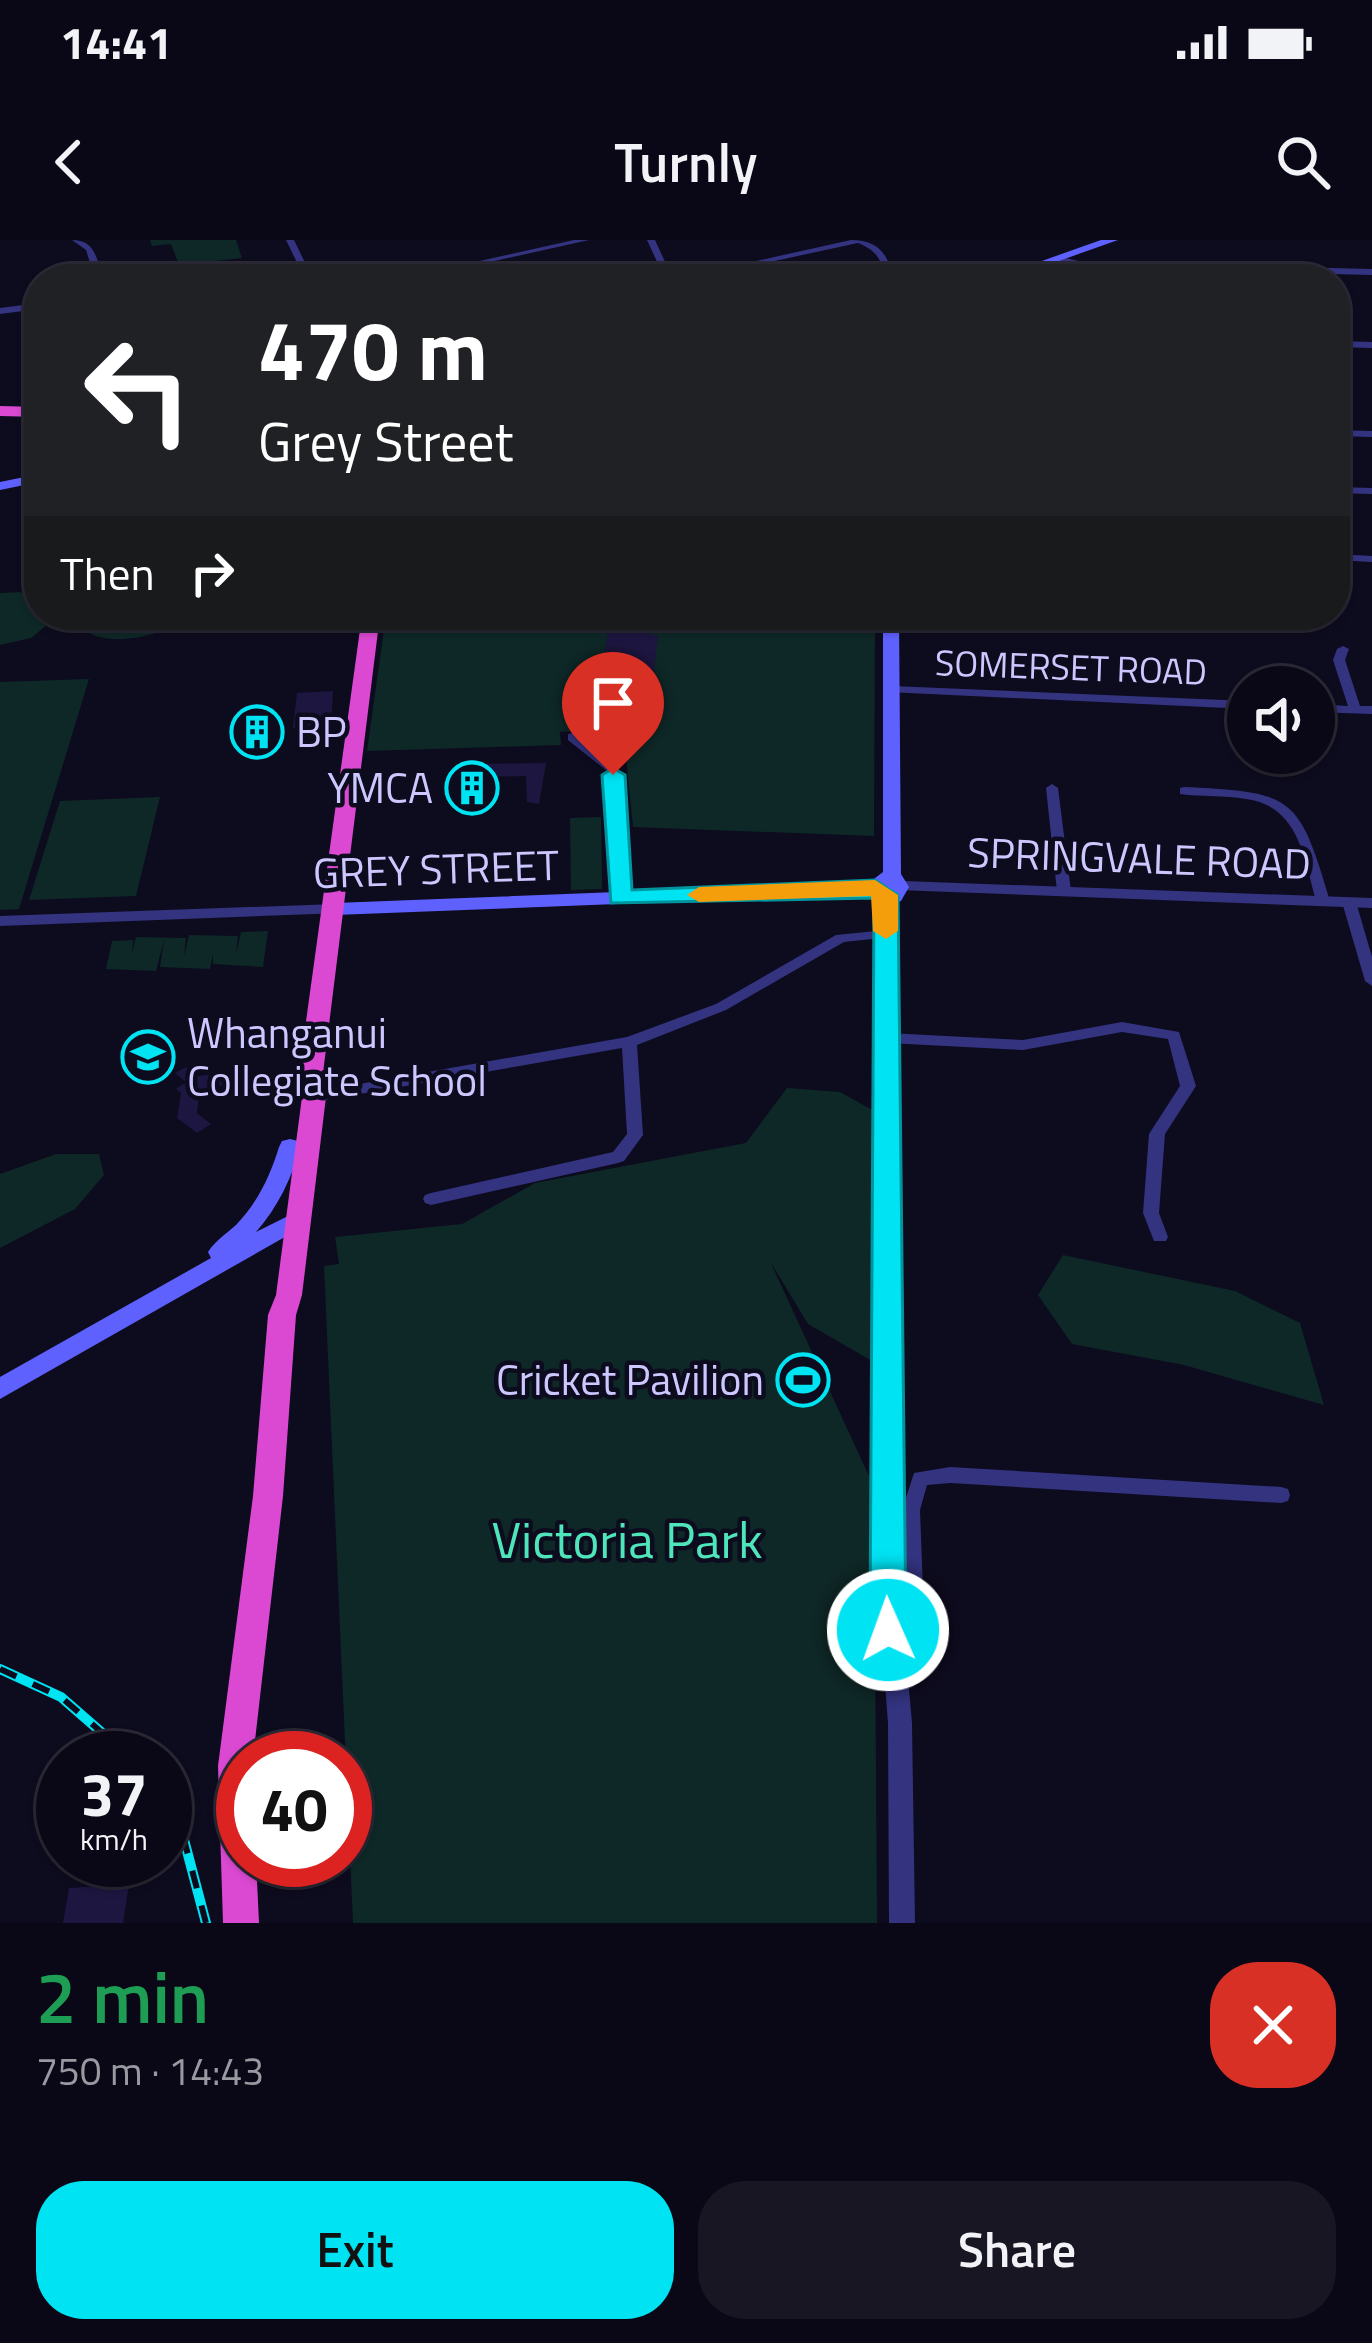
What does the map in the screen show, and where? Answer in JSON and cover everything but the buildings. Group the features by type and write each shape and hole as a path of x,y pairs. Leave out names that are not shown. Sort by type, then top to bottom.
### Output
{"highway":[{"path":"282,1315 280,1256 314,1097 312,1065 369,630"},
{"path":"240,1731 268,1496 290,1223 290,1147 299,1098 312,1065"},
{"path":"241,1887 241,1923"},
{"path":"245,1887 253,1923"}],"main road":[{"path":"1042,264 1112,240"},
{"path":"889,887 891,630"},
{"name":"GREY STREET","path":"335,909 889,887"},
{"path":"150,1301 248,1228 275,1192 290,1147"},
{"path":"0,1389 290,1223"},
{"path":"247,1249 280,1256"}],"street":[{"path":"76,240 90,249 94,264"},
{"path":"475,264 585,240"},
{"path":"750,264 859,241 877,248 888,264"},
{"path":"1057,259 1079,264"},
{"path":"1343,649 1339,660 1355,710"},
{"name":"SOMERSET ROAD","path":"892,690 1227,704"},
{"path":"1335,709 1372,710"},
{"path":"572,737 613,770 620,898"},
{"path":"1052,788 1064,891"},
{"path":"1184,791 1253,794 1286,806 1304,833 1323,901"},
{"path":"889,887 885,1544 896,1684 902,1923"},
{"name":"SPRINGVALE ROAD","path":"889,887 1372,903"},
{"path":"1349,902 1372,981"},
{"name":"GREY STREET","path":"0,921 335,909"},
{"path":"314,1097 629,1042 721,1007 841,938 886,934"},
{"path":"888,1038 1023,1045 1122,1028 1174,1035 1187,1086 1157,1134 1151,1213 1160,1237"},
{"path":"431,1199 618,1157 635,1135 629,1042"},
{"path":"896,1684 914,1617 911,1510 920,1478 950,1474 1281,1495"}],"green space":[{"path":"150,240 236,240 242,258 179,264 171,244 152,246"},
{"path":"0,593 24,593 24,630 41,630 31,638 0,645"},
{"path":"85,630 164,630 129,639"},
{"path":"384,630 875,630 874,836 633,827 623,727 560,732 561,745 367,751"},
{"path":"89,679 19,909 0,910 0,682"},
{"path":"160,797 136,896 29,900 60,801"},
{"path":"601,817 602,889 571,890 570,818"},
{"path":"268,931 263,967 213,964 213,954 210,969 160,967 164,940 156,971 106,969 112,941 133,940 132,953 136,937 186,938 184,956 189,935 238,936 236,954 241,932"},
{"name":"Victoria Park","path":"787,1088 840,1092 874,1111 872,1361 808,1324 770,1261 874,1487 877,1923 353,1923 351,1887 372,1887 372,1731 345,1731 324,1266 339,1264 335,1237 462,1224 535,1183 746,1143"},
{"path":"56,1154 99,1154 104,1175 75,1209 0,1248 0,1174"},
{"path":"1063,1255 1235,1291 1300,1323 1324,1405 1184,1365 1072,1344 1038,1295"}],"railway":[{"path":"0,1669 61,1697 100,1731"},
{"path":"192,1870 206,1923"}],"slow traffic":[{"path":"699,895 875,888 886,895 886,931"}],"place":[{"name":"BP","path":"257,732"},
{"name":"YMCA","path":"472,788"},
{"name":"Whanganui Collegiate School","path":"148,1057"},
{"name":"Cricket Pavilion","path":"803,1380"}],"route":[{"path":"613,775 620,898 875,888 886,895 888,1630"}]}
